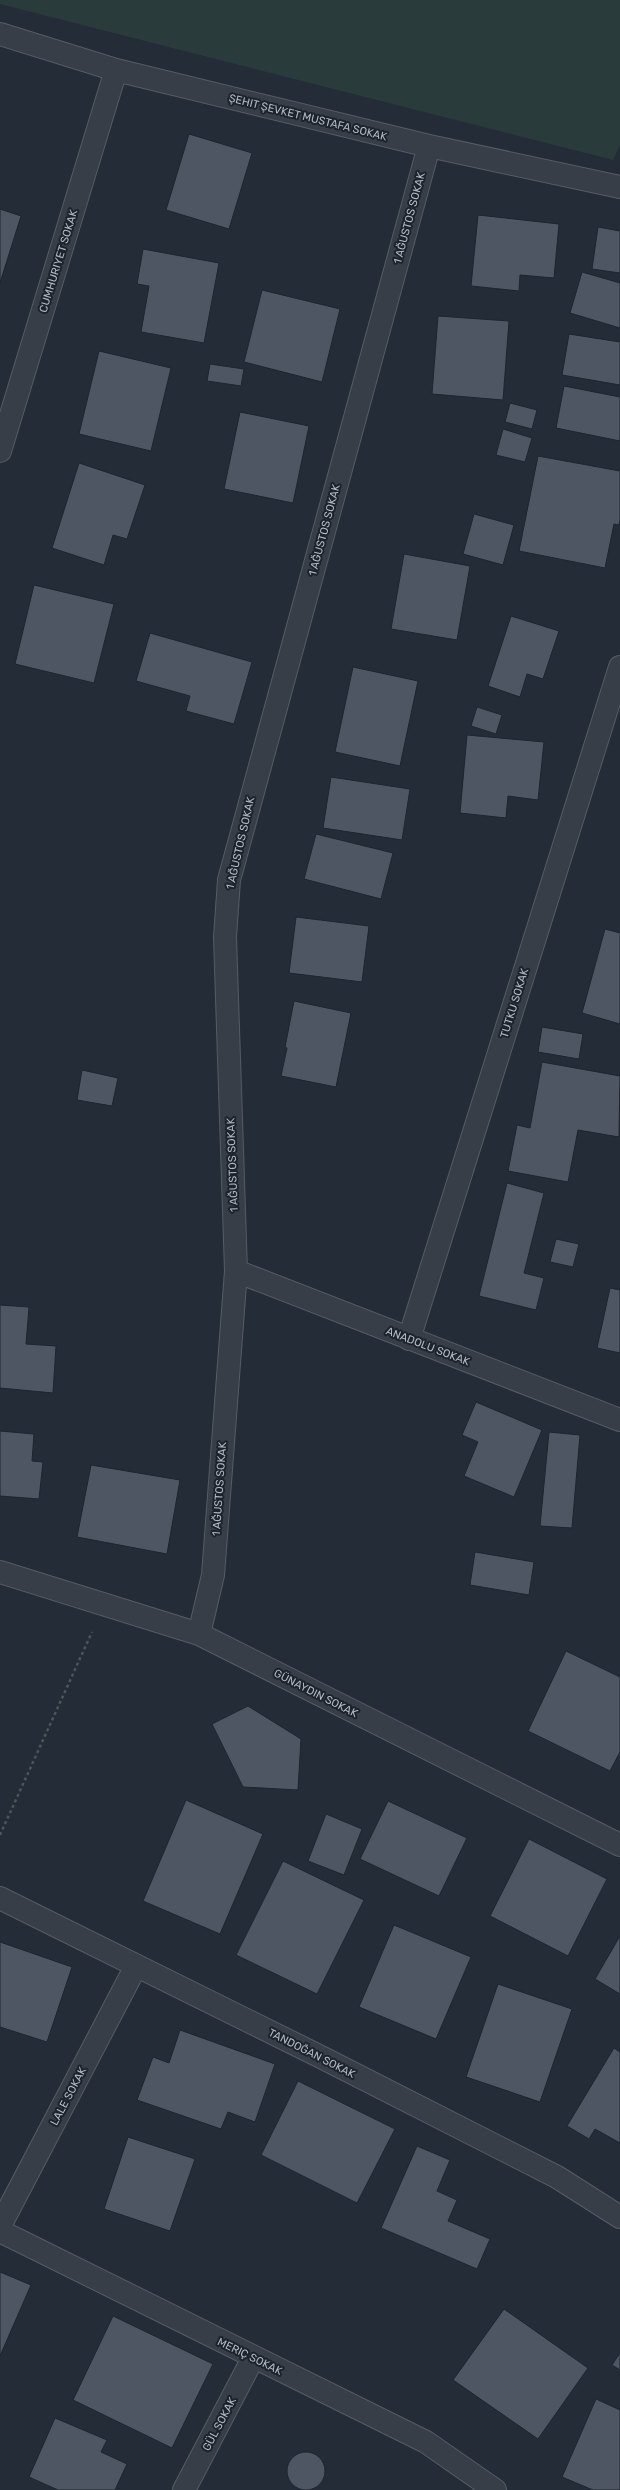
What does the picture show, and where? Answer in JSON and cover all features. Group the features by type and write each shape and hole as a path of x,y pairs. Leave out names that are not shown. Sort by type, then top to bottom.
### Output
{"street":[{"name":"ŞEHIT ŞEVKET MUSTAFA SOKAK","path":"0,34 116,70 429,146 620,187"},
{"name":"CUMHURIYET SOKAK","path":"0,451 116,70"},
{"name":"1 AĞUSTOS SOKAK","path":"200,1634 213,1575 236,1271 226,936 229,880 429,146"},
{"name":"TUTKU SOKAK","path":"409,1339 620,667"},
{"name":"ANADOLU SOKAK","path":"236,1271 620,1420"},
{"path":"0,1572 200,1634 620,1845"},
{"name":"TANDOĞAN SOKAK","path":"0,1898 556,2177 620,2217"},
{"name":"LALE SOKAK","path":"0,2226 136,1966"},
{"name":"MERIÇ SOKAK","path":"0,2231 426,2442 496,2490"},
{"name":"GÜL SOKAK","path":"184,2490 254,2358"}],"path":[{"path":"0,1835 104,1604"}],"shaded area":[{"path":"0,0 620,0 620,145 613,160 0,4"}],"building":[{"path":"189,134 252,153 229,229 166,210"},
{"path":"0,209 21,216 0,283"},
{"path":"478,215 559,224 554,278 520,275 519,291 471,286"},
{"path":"598,227 620,231 620,273 592,269"},
{"path":"143,249 219,263 204,343 141,332 149,286 137,284"},
{"path":"582,272 620,283 620,328 570,313"},
{"path":"262,290 340,309 322,382 244,362"},
{"path":"438,316 509,321 503,400 432,394"},
{"path":"569,334 620,342 620,385 562,375"},
{"path":"99,351 171,368 151,451 79,434"},
{"path":"210,364 244,369 241,386 207,381"},
{"path":"564,386 620,397 620,441 556,428"},
{"path":"510,403 537,410 532,429 505,422"},
{"path":"240,412 309,426 293,503 224,489"},
{"path":"503,429 532,438 525,462 496,455"},
{"path":"538,456 620,471 620,520 619,525 614,524 605,568 519,551"},
{"path":"79,463 145,485 127,539 113,535 104,565 52,548"},
{"path":"474,514 514,525 503,565 463,554"},
{"path":"404,554 470,566 457,640 391,629"},
{"path":"34,585 114,604 94,683 15,664"},
{"path":"511,616 559,631 543,679 527,674 520,697 488,686"},
{"path":"150,633 252,662 234,724 186,711 190,696 136,681"},
{"path":"353,667 418,681 400,766 335,752"},
{"path":"477,707 502,715 496,734 471,726"},
{"path":"467,735 544,742 538,800 508,796 506,818 460,813"},
{"path":"331,777 410,789 402,840 323,828"},
{"path":"316,834 393,853 381,899 304,879"},
{"path":"296,917 369,926 362,982 289,973"},
{"path":"605,929 620,933 620,1024 582,1013"},
{"path":"294,1001 351,1013 336,1087 281,1076"},
{"path":"542,1027 583,1034 579,1059 538,1052"},
{"path":"542,1062 620,1076 619,1137 578,1130 568,1182 508,1171 517,1125 530,1128"},
{"path":"82,1070 118,1078 112,1106 77,1100"},
{"path":"507,1183 544,1193 524,1273 544,1278 536,1310 479,1296"},
{"path":"556,1239 579,1244 573,1267 550,1262"},
{"path":"610,1288 620,1290 620,1353 597,1348"},
{"path":"0,1305 29,1307 26,1344 56,1346 53,1393 0,1388"},
{"path":"476,1402 542,1430 514,1497 464,1476 478,1442 462,1435"},
{"path":"0,1431 34,1434 32,1461 43,1462 39,1499 0,1496"},
{"path":"549,1432 580,1435 572,1528 540,1526"},
{"path":"91,1465 180,1480 167,1554 77,1537"},
{"path":"475,1552 534,1562 529,1595 470,1585"},
{"path":"566,1651 620,1677 620,1752 610,1771 528,1731"},
{"path":"248,1706 301,1739 298,1790 243,1787 212,1724"},
{"path":"186,1800 263,1834 220,1934 143,1901"},
{"path":"388,1801 467,1838 439,1896 360,1859"},
{"path":"326,1814 362,1829 344,1875 308,1861"},
{"path":"529,1839 607,1879 568,1956 490,1916"},
{"path":"283,1861 364,1900 317,1994 236,1955"},
{"path":"394,1925 471,1957 436,2039 359,2007"},
{"path":"620,1936 620,1994 595,1979"},
{"path":"0,1942 72,1967 47,2042 0,2027"},
{"path":"498,1984 572,2009 540,2102 466,2077"},
{"path":"180,2030 275,2064 255,2122 228,2112 221,2129 137,2100 153,2057 169,2063"},
{"path":"614,2048 620,2052 620,2143 595,2129 589,2139 567,2126"},
{"path":"298,2081 395,2129 357,2203 261,2155"},
{"path":"128,2137 195,2159 170,2231 104,2209"},
{"path":"417,2146 450,2160 437,2191 457,2200 448,2221 490,2239 477,2269 381,2228"},
{"path":"0,2272 31,2285 0,2356"},
{"path":"504,2309 588,2368 538,2439 453,2380"},
{"path":"113,2316 213,2364 172,2448 73,2400"},
{"path":"620,2353 620,2370 612,2365"},
{"path":"596,2399 620,2410 620,2490 593,2490 562,2477"},
{"path":"55,2418 107,2440 101,2452 127,2464 115,2490 58,2490 29,2477"},
{"path":"302,2452 310,2452 317,2455 322,2460 325,2471 322,2482 317,2487 310,2490 302,2490 295,2487 290,2482 287,2475 287,2467 290,2460 295,2455"}]}
